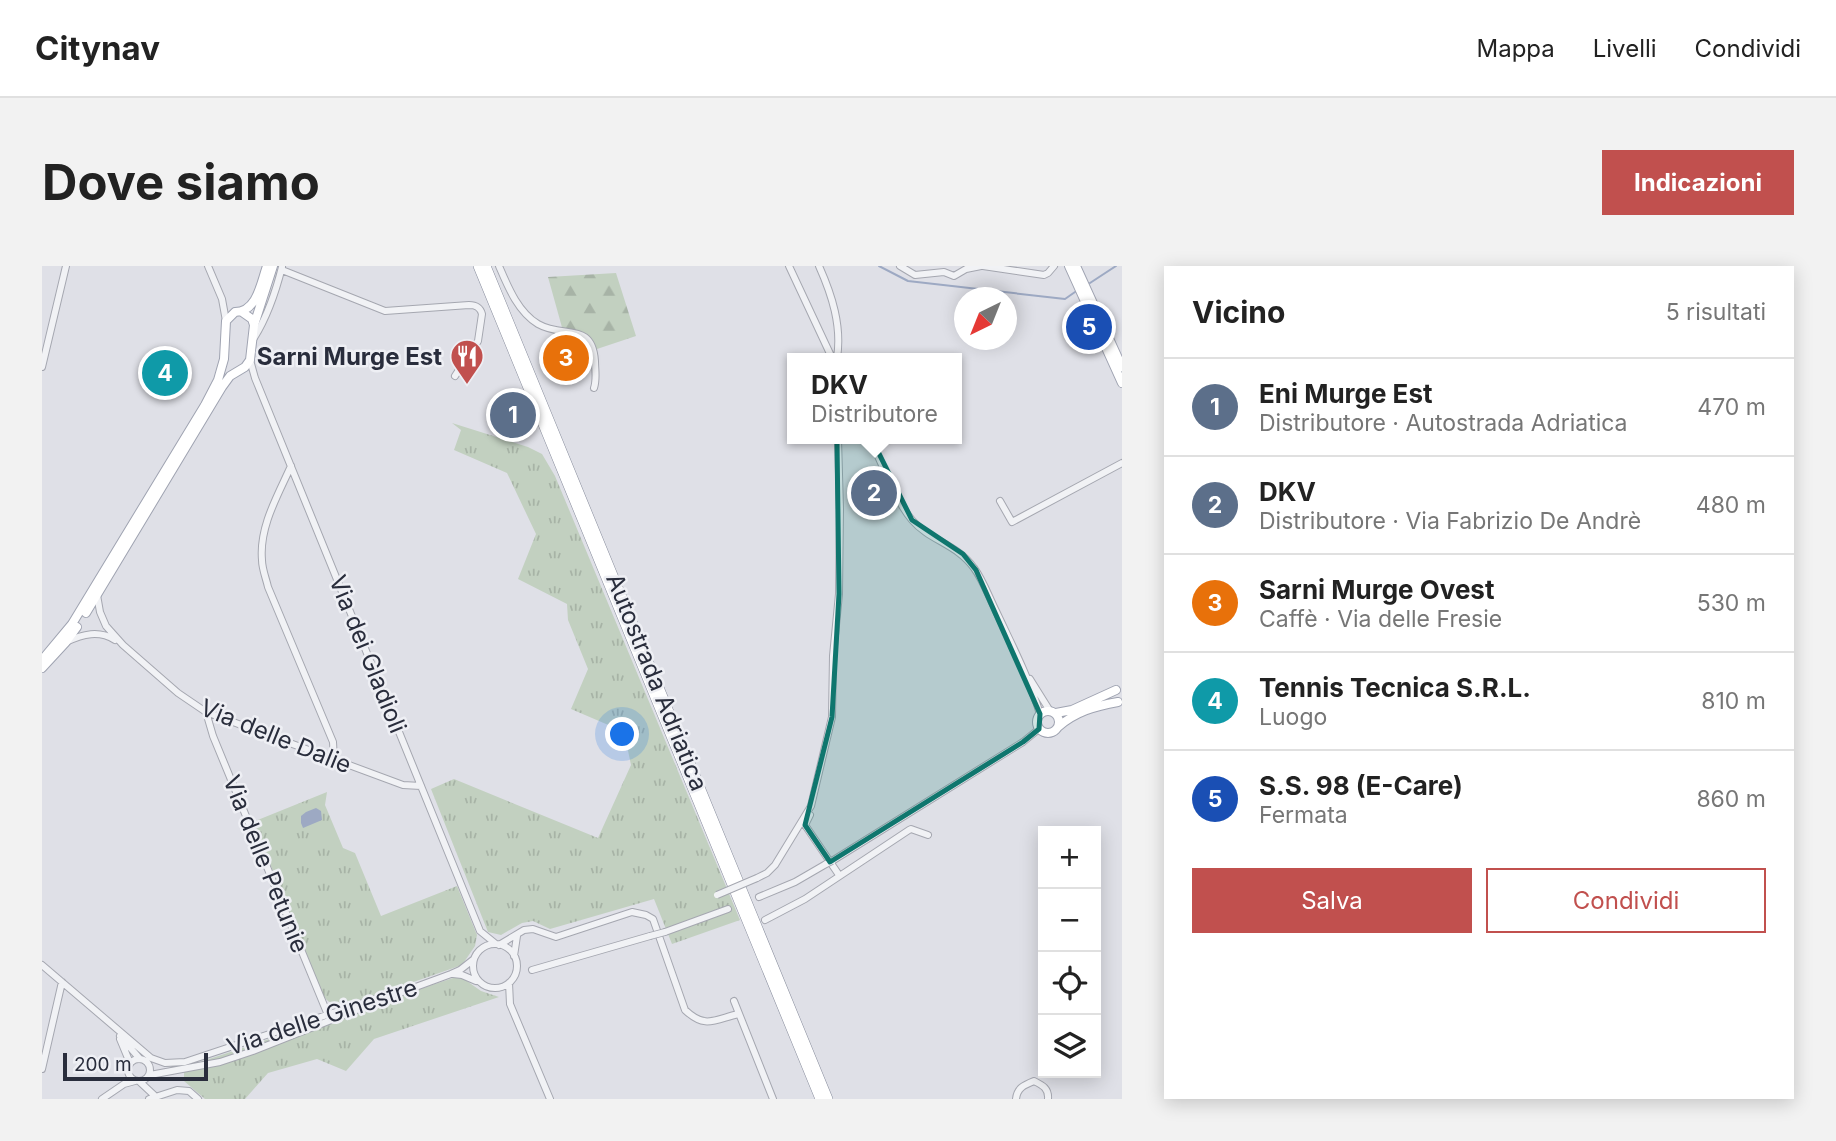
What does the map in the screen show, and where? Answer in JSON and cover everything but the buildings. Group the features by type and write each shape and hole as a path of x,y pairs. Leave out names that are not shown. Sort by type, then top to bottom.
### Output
{"highway":[{"name":"Autostrada Adriatica","path":"478,266 820,1099"},
{"name":"Autostrada Adriatica","path":"486,266 828,1099"}],"main road":[{"path":"42,660 72,624 205,405 218,380 224,359 226,321 250,307 256,300 267,266"},
{"path":"1069,266 1122,383"},
{"path":"1076,266 1122,368"},
{"path":"42,668 66,642 97,595 222,387 230,376 245,367 250,360 254,325 279,267"},
{"path":"238,312 252,319 254,325"},
{"path":"224,359 229,367 238,370"},
{"path":"1119,689 1072,710 1044,711 1037,721 1039,729 1053,733 1068,718 1098,705 1121,704"},
{"path":"1119,689 1114,696 1121,704"},
{"path":"1053,712 1059,720 1058,727"}],"street":[{"path":"42,367 66,266"},
{"path":"208,266 222,299 226,321"},
{"path":"499,266 517,302 539,325 590,340 594,350 594,388"},
{"path":"789,266 830,353"},
{"path":"819,266 830,289 836,316 840,343 838,353"},
{"path":"900,266 915,275 944,272 956,276 966,269 982,266 1044,275 1054,266"},
{"path":"251,342 279,282 279,267 385,311 477,306 482,314 480,337 455,376"},
{"path":"222,299 238,312"},
{"name":"Via dei Gladioli","path":"250,360 254,378 480,931 514,956"},
{"path":"238,370 254,378"},
{"path":"717,895 767,873 775,865 811,806 832,718 833,656 839,594 838,444"},
{"path":"872,444 898,498 912,520 929,535 962,554 976,570 1024,671 1040,714"},
{"path":"1000,500 1012,522 1122,463"},
{"path":"291,465 270,515 263,538 262,560 268,587 332,742 334,760"},
{"name":"Via delle Dalie","path":"97,595 106,625 122,645 178,693 206,712 403,785 421,786"},
{"path":"66,642 94,633 108,636 122,645"},
{"path":"1024,671 1053,712"},
{"name":"Via delle Petunie","path":"206,712 213,736 328,1015"},
{"path":"759,897 795,882 829,862 1023,742 1039,729"},
{"path":"811,806 813,807 805,825 838,875"},
{"path":"765,920 805,899 909,830 928,835"},
{"path":"533,970 664,932 728,909"},
{"path":"478,952 483,947 517,936 524,930 533,929 556,937 632,912 646,915 653,919 685,1010 703,1022 738,1014"},
{"name":"Via dei Gladioli","path":"474,959 478,952 480,931"},
{"path":"451,974 462,975 489,988 502,988 516,974 514,956 517,936"},
{"path":"474,959 472,970 478,982"},
{"name":"Via delle Ginestre","path":"150,1061 185,1062 378,998 383,999 451,974 474,959"},
{"path":"42,965 150,1061"},
{"path":"42,1069 62,982"},
{"path":"509,983 510,1004 550,1099"},
{"path":"494,989 510,1004"},
{"path":"102,1099 124,1084 171,1070 220,1062 383,999"},
{"path":"734,1001 774,1099"},
{"path":"93,1009 140,1059"},
{"path":"118,1034 130,1063 124,1084"},
{"path":"130,1063 140,1059 171,1070"},
{"path":"143,1079 150,1061"},
{"path":"128,1073 143,1079 152,1098 177,1090 189,1091 198,1099"},
{"path":"1016,1099 1023,1085 1034,1081 1045,1086 1048,1099"}],"highlighted area":[{"path":"836,367 912,520 963,554 976,570 1040,714 1039,729 1023,742 830,862 805,825 832,717 839,594"}],"green space":[{"path":"616,273 636,336 594,350 590,340 563,331 548,277"},
{"path":"452,423 542,454 555,476 740,920 672,944 654,899 550,929 533,921 522,923 501,935 488,932 431,789 454,779 598,838 631,765 626,741 620,730 571,709 588,669 568,620 567,604 518,579 536,534 507,473 454,450 461,430"},
{"path":"327,792 325,805 343,848 355,853 381,916 457,886 477,935 475,946 462,965 345,1006 333,1004 324,997 253,822"},
{"path":"456,977 464,979 481,991 499,997 374,1039 346,1071 317,1059 268,1073 245,1099 205,1099 184,1081 184,1071 188,1066"}],"water":[{"path":"316,808 321,811 322,820 303,828 301,816"}],"waterway":[{"path":"879,266 908,281 1065,299 1075,292"},
{"path":"1090,283 1116,266"}],"place":[{"name":"S.S. 98 (E-Care)","path":"1089,327"},
{"name":"Sarni Murge Ovest","path":"566,358"},
{"name":"Tennis Tecnica S.R.L.","path":"165,373"},
{"name":"Sarni Murge Est","path":"467,386"},
{"name":"Eni Murge Est","path":"513,415"},
{"name":"DKV","path":"874,493"}]}
